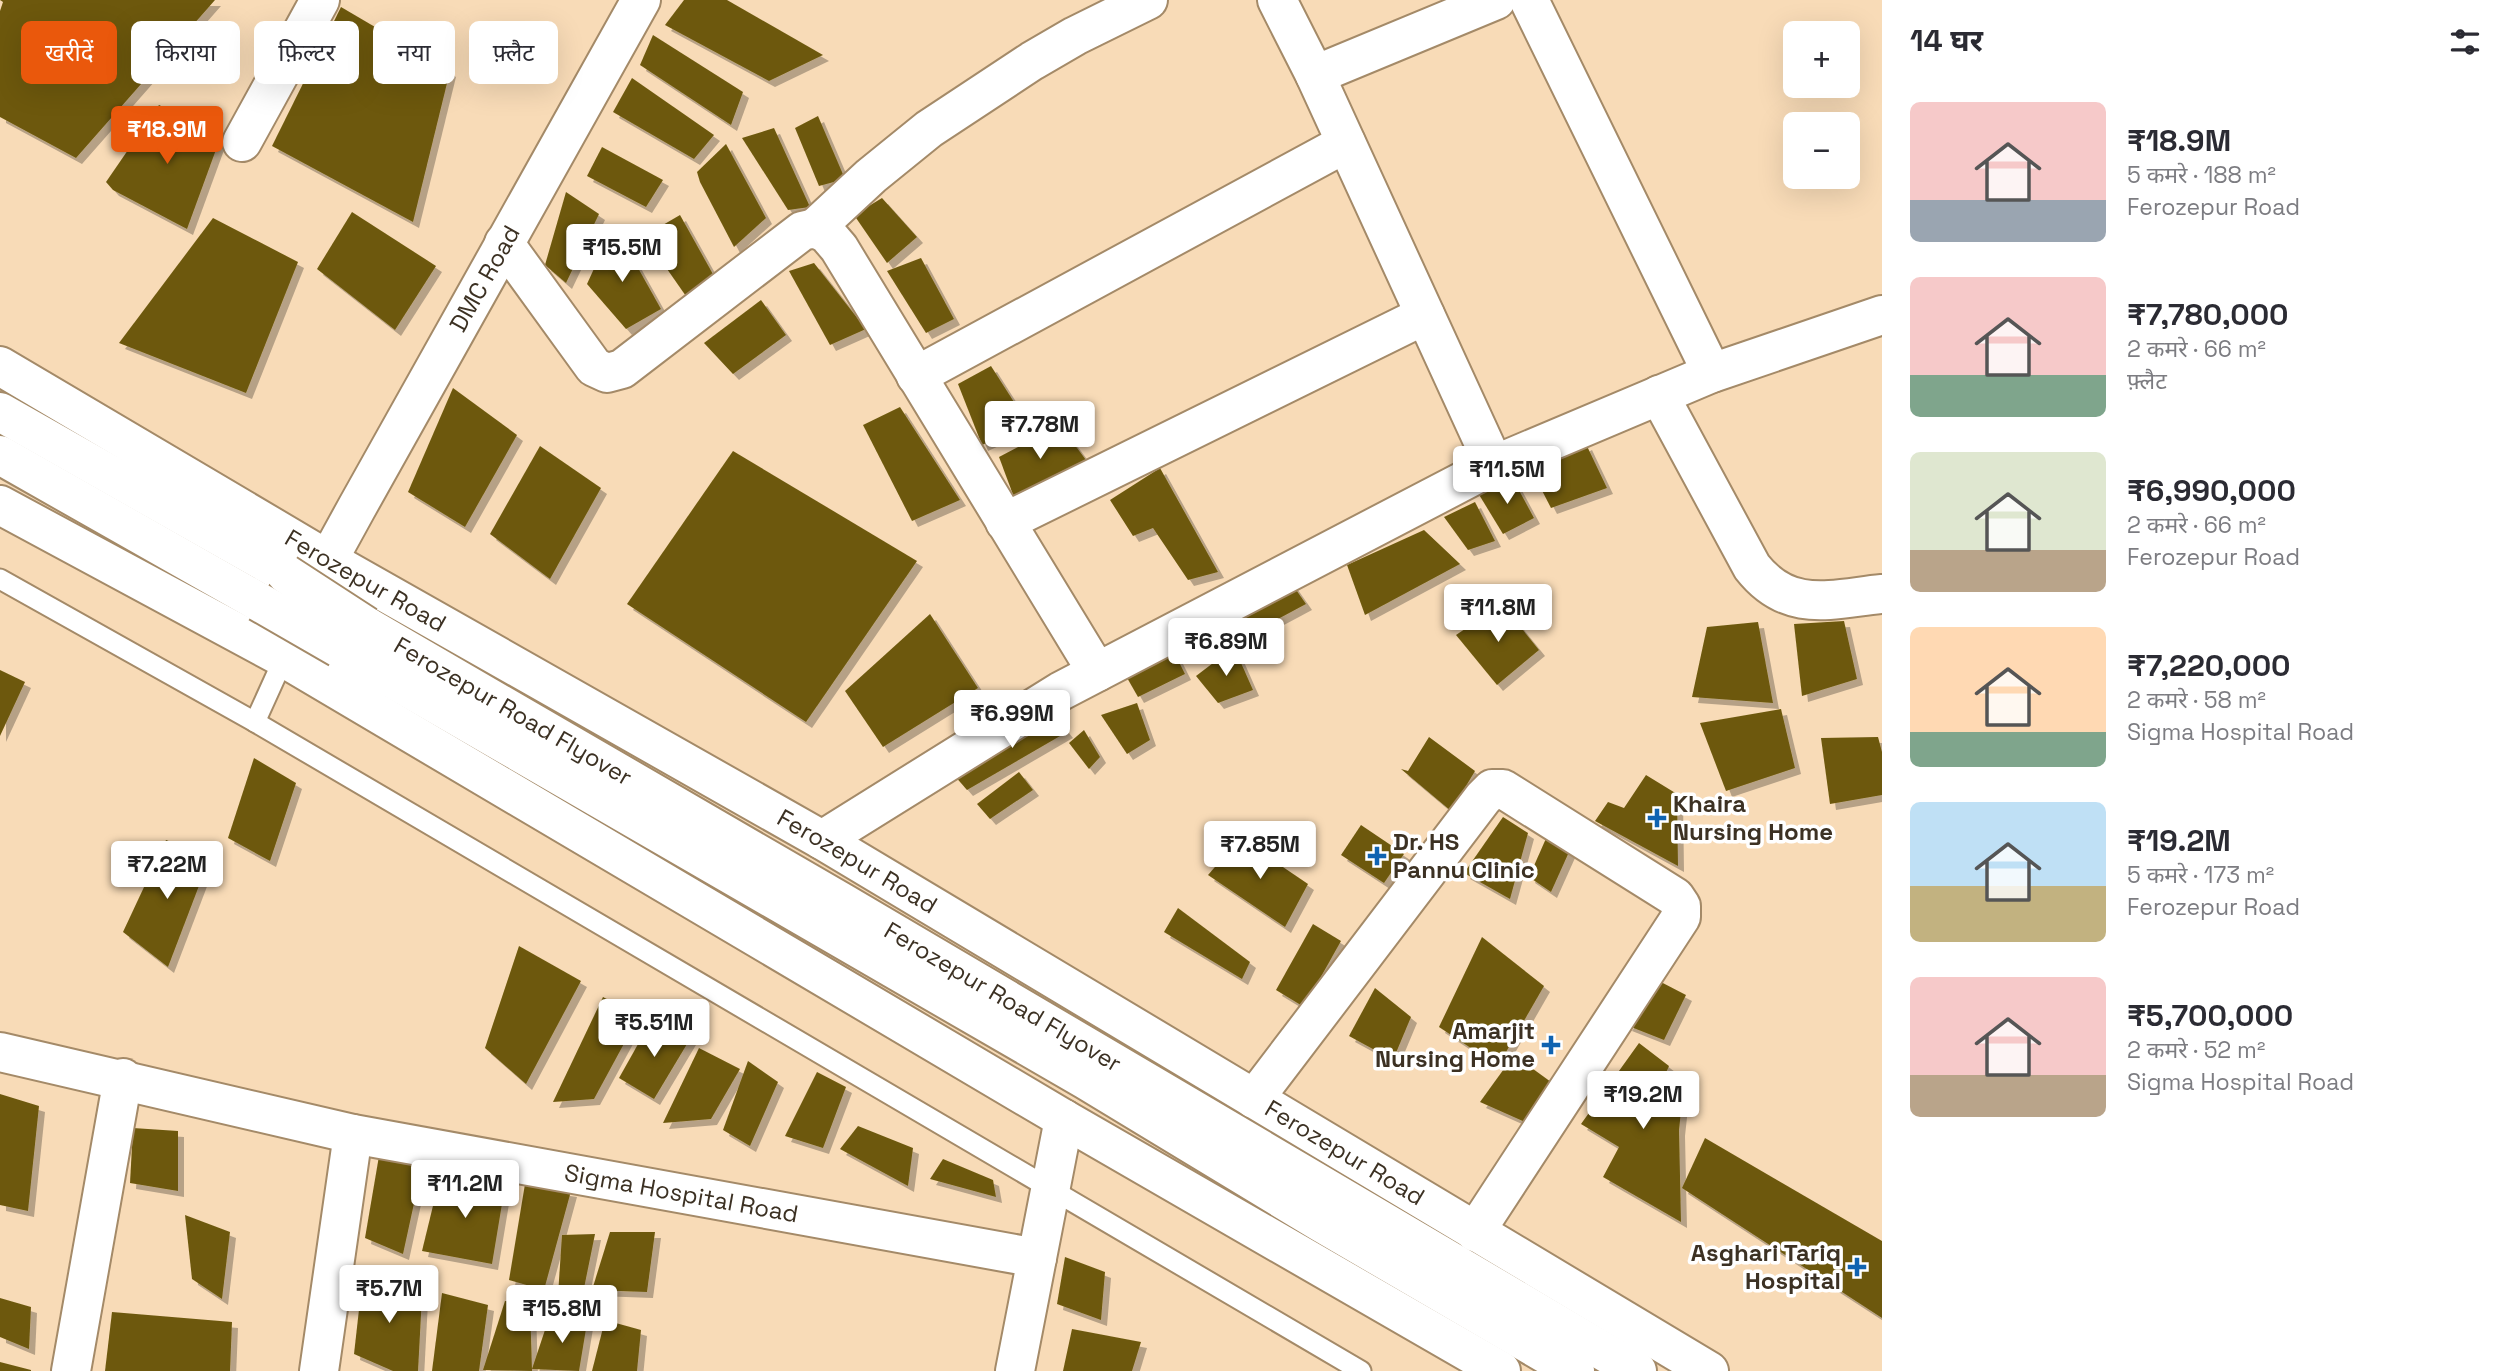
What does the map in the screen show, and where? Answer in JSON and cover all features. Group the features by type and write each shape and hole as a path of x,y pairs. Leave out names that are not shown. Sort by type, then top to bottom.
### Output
{"street":[{"path":"242,142 320,0"},
{"name":"DMC Road","path":"284,659 328,560 641,0"},
{"path":"504,243 594,367 607,373 622,369 802,232 815,228 880,167 929,129 1032,61 1075,36 1148,0"},
{"path":"1277,0 1315,75 1494,465"},
{"path":"1315,75 1496,0"},
{"path":"1529,0 1712,373"},
{"path":"916,376 1346,143"},
{"path":"815,228 827,234 839,248 1097,672"},
{"path":"822,841 1061,691 1494,465 1712,373 1882,314"},
{"path":"1005,522 1425,315"},
{"name":"Ferozepur Road","path":"0,366 328,560 822,841 1709,1371"},
{"path":"1659,395 1752,567 1773,589 1792,598 1818,601 1882,594"},
{"name":"Ferozepur Road","path":"0,412 286,574 353,637"},
{"path":"0,455 259,602 353,637"},
{"path":"0,505 284,659 1064,1119 1501,1371"},
{"name":"Ferozepur Road Flyover","path":"353,637 1332,1229 1575,1371"},
{"name":"Ferozepur Road Flyover","path":"353,637 843,903 1637,1371"},
{"path":"1254,1099 1483,797 1492,789 1503,789 1675,897 1681,906 1681,916 1475,1232"},
{"name":"Sigma Hospital Road","path":"0,1052 354,1133 1038,1258"},
{"path":"71,1371 123,1079"},
{"path":"1015,1371 1064,1119"},
{"path":"318,1371 354,1133"}],"lane":[{"path":"0,579 256,722 1361,1371"},
{"path":"256,722 284,659"}],"building":[{"path":"0,0 215,0 197,21 131,21 131,84 141,84 76,158 0,117 0,11 3,2"},
{"path":"684,0 727,0 823,55 769,81 665,25"},
{"path":"341,7 373,26 373,84 447,84 413,222 272,146 303,84 359,84 359,21 334,21"},
{"path":"653,35 743,92 731,125 640,65"},
{"path":"632,78 714,135 694,159 613,112"},
{"path":"159,105 221,136 187,229 113,190 106,182"},
{"path":"818,116 845,179 819,186 795,128"},
{"path":"774,128 810,207 788,210 742,138"},
{"path":"726,144 766,218 734,247 697,172"},
{"path":"602,147 663,180 646,207 587,176"},
{"path":"566,192 599,214 566,283 545,265"},
{"path":"882,198 917,237 887,263 854,215"},
{"path":"352,212 436,266 395,330 317,269"},
{"path":"680,215 714,276 688,299 644,236"},
{"path":"213,218 298,262 246,393 119,343"},
{"path":"614,225 661,309 626,329 587,284"},
{"path":"921,258 954,319 926,333 887,271"},
{"path":"814,263 866,329 830,345 789,271"},
{"path":"761,300 786,335 733,374 704,343"},
{"path":"991,366 1028,424 982,445 958,384"},
{"path":"453,388 517,435 465,527 408,492"},
{"path":"900,407 960,500 912,521 863,425"},
{"path":"1060,425 1086,460 1015,500 999,457"},
{"path":"1586,444 1607,488 1551,508 1534,475"},
{"path":"540,446 601,488 550,579 490,534"},
{"path":"733,451 917,561 806,722 627,604"},
{"path":"1160,468 1218,572 1188,580 1153,528 1133,536 1110,500"},
{"path":"1514,481 1534,518 1503,534 1478,493"},
{"path":"1475,502 1495,541 1468,550 1444,517"},
{"path":"1424,530 1460,564 1365,615 1347,565"},
{"path":"1292,584 1306,604 1237,641 1223,618"},
{"path":"1502,604 1539,650 1497,685 1456,635"},
{"path":"930,614 978,688 883,747 845,691"},
{"path":"1844,621 1857,679 1802,696 1794,624"},
{"path":"1758,622 1773,703 1692,697 1707,627"},
{"path":"1234,647 1253,690 1218,703 1196,676"},
{"path":"1172,648 1185,674 1138,697 1126,676"},
{"path":"0,670 25,682 0,736"},
{"path":"1137,703 1150,740 1127,754 1101,715"},
{"path":"1781,709 1795,768 1726,791 1700,723"},
{"path":"1050,711 1067,732 967,790 954,775"},
{"path":"1084,730 1100,757 1089,769 1069,743"},
{"path":"1429,737 1475,771 1451,811 1401,769 1408,771"},
{"path":"1878,737 1882,752 1882,795 1830,804 1821,738"},
{"path":"254,758 296,783 270,861 228,838"},
{"path":"1019,772 1033,790 990,819 977,804"},
{"path":"1646,775 1677,794 1678,866 1595,821 1608,802 1624,808"},
{"path":"1503,817 1528,833 1510,899 1464,873"},
{"path":"1361,825 1404,854 1384,883 1341,855"},
{"path":"1548,834 1569,852 1551,892 1529,877"},
{"path":"1240,838 1308,884 1285,927 1208,875"},
{"path":"166,840 210,857 168,967 123,932"},
{"path":"1178,908 1250,962 1242,979 1164,932"},
{"path":"1313,924 1341,941 1304,1007 1276,990"},
{"path":"1482,937 1544,986 1498,1066 1439,1027"},
{"path":"519,946 581,981 526,1084 485,1048"},
{"path":"1657,980 1686,995 1664,1040 1626,1025"},
{"path":"1375,988 1411,1017 1393,1060 1349,1036"},
{"path":"603,997 639,1016 594,1099 553,1102"},
{"path":"651,1021 690,1039 654,1099 619,1078"},
{"path":"1639,1043 1669,1066 1665,1075 1683,1093 1679,1130 1681,1222 1603,1177 1619,1147 1581,1124"},
{"path":"699,1048 740,1069 711,1119 663,1123"},
{"path":"1514,1055 1551,1082 1525,1122 1480,1102"},
{"path":"748,1061 778,1082 750,1146 723,1130"},
{"path":"817,1072 846,1087 823,1148 785,1136"},
{"path":"0,1094 39,1106 28,1211 0,1205"},
{"path":"858,1126 913,1148 908,1186 840,1149"},
{"path":"133,1128 178,1131 178,1191 130,1183"},
{"path":"1705,1138 1882,1241 1882,1318 1682,1188"},
{"path":"379,1156 423,1162 403,1254 365,1238"},
{"path":"943,1159 993,1180 996,1197 930,1179"},
{"path":"440,1177 505,1186 492,1264 422,1251"},
{"path":"525,1184 571,1191 544,1290 509,1280"},
{"path":"185,1215 230,1232 222,1299 192,1279"},
{"path":"610,1232 655,1232 647,1292 592,1290"},
{"path":"595,1234 582,1298 558,1295 562,1235"},
{"path":"1065,1257 1105,1272 1101,1320 1057,1304"},
{"path":"370,1273 422,1296 418,1371 393,1371 354,1354 363,1274"},
{"path":"442,1293 488,1305 479,1371 432,1371"},
{"path":"0,1298 31,1307 29,1349 0,1337"},
{"path":"505,1301 530,1303 532,1371 483,1370"},
{"path":"112,1312 232,1322 230,1371 105,1371"},
{"path":"588,1317 579,1371 532,1369 549,1318"},
{"path":"605,1320 641,1330 637,1371 592,1371"},
{"path":"1072,1329 1141,1342 1132,1371 1063,1371"},
{"path":"0,1362 31,1370 31,1371 0,1371"}],"place":[{"name":"Khaira Nursing Home","path":"1657,818"},
{"name":"Dr. HS Pannu Clinic","path":"1377,856"},
{"name":"Amarjit Nursing Home","path":"1551,1045"},
{"name":"Asghari Tariq Hospital","path":"1857,1267"}]}
